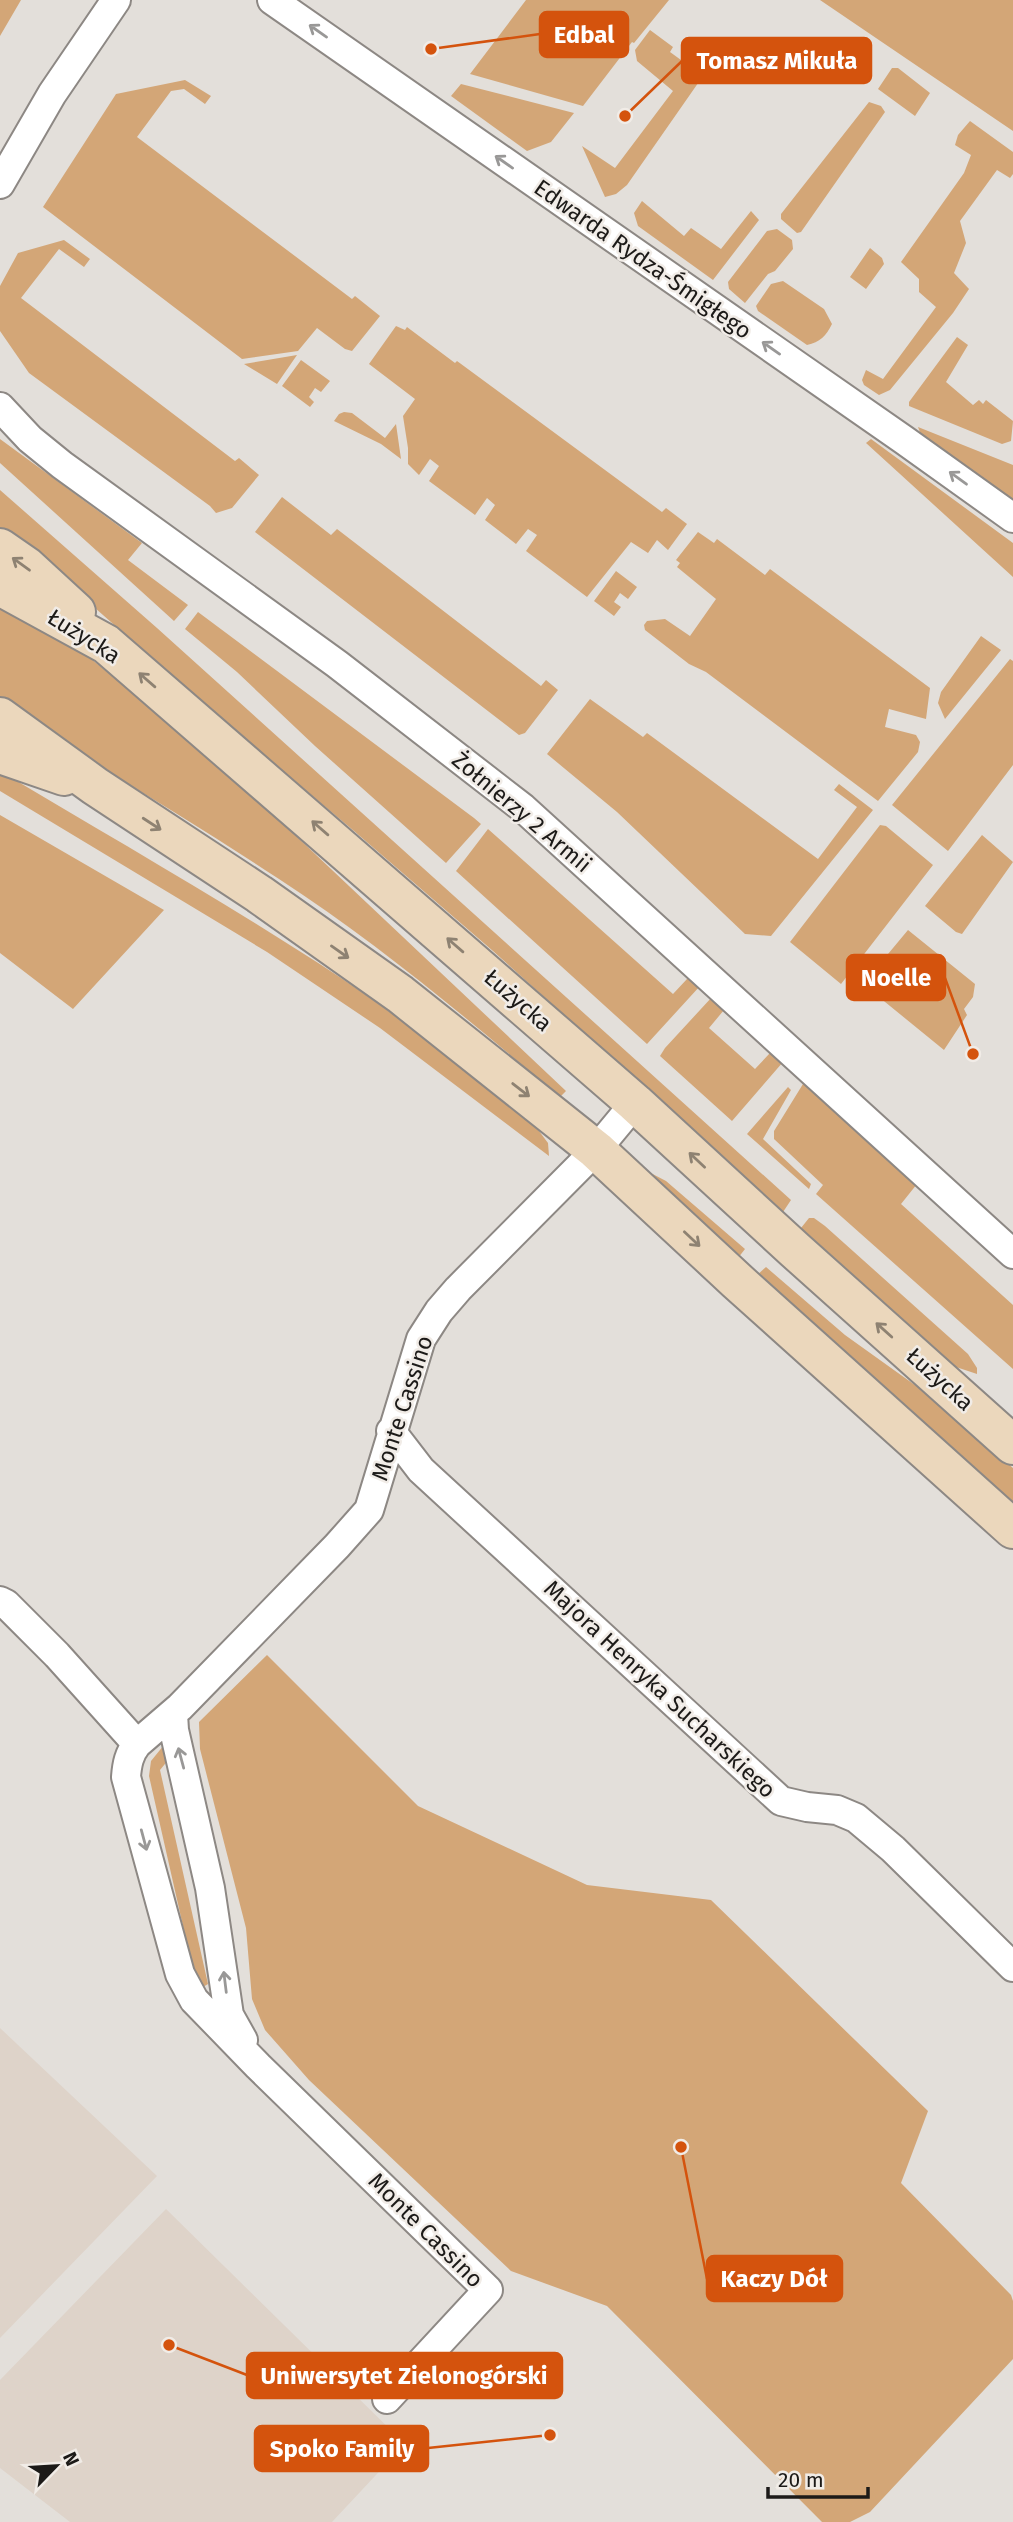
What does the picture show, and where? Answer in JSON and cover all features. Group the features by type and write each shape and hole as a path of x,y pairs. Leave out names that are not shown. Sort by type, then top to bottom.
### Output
{"main road":[{"path":"0,548 26,566 69,603 106,644"},
{"name":"Łużycka","path":"0,586 106,644 635,1103 1013,1445"},
{"path":"0,717 95,786 259,894 400,994 596,1150 1013,1529"},
{"path":"0,754 95,786"}],"street":[{"path":"0,184 58,85 116,0"},
{"name":"Edwarda Rydza-Śmigłego","path":"272,0 1013,518"},
{"name":"Żołnierzy 2 Armii","path":"0,407 30,439 62,465 337,664 523,808 1013,1254"},
{"name":"Monte Cassino","path":"387,2399 488,2290 194,2000 180,1974 126,1777 127,1764 135,1747 173,1714 369,1510 421,1339 439,1311 596,1150 635,1103"},
{"name":"Majora Henryka Sucharskiego","path":"391,1431 421,1470 781,1801 836,1810 856,1818 893,1849 1013,1966"},
{"path":"0,1601 57,1655 135,1747"},
{"name":"Monte Cassino","path":"173,1714 174,1730 210,1888 229,2015 258,2066"}],"shaded area":[{"path":"0,0 21,0 0,36"},
{"path":"526,0 669,0 634,43 632,42 583,106 470,74"},
{"path":"820,0 1013,0 1013,131"},
{"path":"650,30 673,47 670,52 703,76 627,185 616,194 605,197 582,146 615,168 673,91 637,61 635,50"},
{"path":"892,68 898,68 930,93 915,116 878,89"},
{"path":"185,80 211,96 205,104 184,89 171,91 137,137 352,299 355,296 380,316 352,351 345,349 317,328 298,351 242,359 43,207 116,94"},
{"path":"461,84 574,113 551,142 527,151 451,96"},
{"path":"869,102 881,106 885,112 801,232 797,233 781,219 781,214"},
{"path":"970,121 1013,152 1013,174 1010,178 997,170 960,221 966,243 954,273 969,289 953,313 890,390 879,395 864,385 862,380 866,370 883,379 936,307 919,292 919,279 901,262 964,173 971,155 955,145 958,135"},
{"path":"642,201 684,236 691,228 721,249 751,211 759,220 713,280 638,226 634,213"},
{"path":"777,229 792,240 793,249 745,303 729,289 728,282 767,231"},
{"path":"64,240 90,259 84,267 59,249 21,298 235,461 239,458 259,475 232,508 216,513 29,373 0,331 0,286 18,253"},
{"path":"870,248 882,258 884,264 866,289 850,277"},
{"path":"783,281 824,309 832,324 819,340 807,345 758,311 756,306 771,284"},
{"path":"396,326 405,330 407,327 455,363 457,361 662,512 666,508 687,524 668,550 657,540 648,553 631,542 587,597 526,551 537,535 528,529 516,544 485,520 495,505 487,498 475,515 429,481 439,466 430,459 419,475 408,464 403,416 415,399 369,364"},
{"path":"957,337 968,345 946,382 973,405 979,400 983,404 986,400 1013,421 1011,441 1002,444 909,406 909,402"},
{"path":"297,355 277,384 244,364"},
{"path":"301,360 330,381 321,392 315,388 309,397 314,402 310,407 282,386"},
{"path":"344,412 352,413 385,438 396,424 401,459 381,444 334,421"},
{"path":"918,427 1013,465 1013,501 921,435"},
{"path":"0,439 142,543 128,560 188,605 174,621 0,463"},
{"path":"871,439 1013,543 1013,577 866,443"},
{"path":"0,490 157,628 791,1200 783,1212 493,951 221,719 61,578 0,535"},
{"path":"282,497 331,535 337,529 541,686 546,680 558,690 525,733 519,735 255,532"},
{"path":"698,532 714,543 717,539 765,575 770,569 930,688 926,719 889,709 885,727 916,735 920,742 918,752 878,801 706,672 689,664 645,630 647,621 665,619 690,636 716,599 677,567 680,563 676,560"},
{"path":"616,571 637,587 628,599 620,593 614,602 621,607 614,616 594,601"},
{"path":"0,598 73,644 223,767 566,1091 560,1097 423,984 316,904 0,705"},
{"path":"198,612 481,824 446,863 237,672 185,629"},
{"path":"981,636 1001,650 945,719 938,703 941,692"},
{"path":"1010,659 1013,661 1013,765 948,851 892,805"},
{"path":"590,699 643,737 647,733 818,859 857,807 834,790 839,784 873,810 771,936 745,934 617,812 547,754"},
{"path":"0,771 214,898 367,996 442,1052 539,1131 548,1143 549,1156 380,1028 267,952 0,791"},
{"path":"0,815 164,910 73,1009 0,953"},
{"path":"880,825 886,826 933,865 841,984 790,942"},
{"path":"488,829 673,994 687,979 692,978 700,986 647,1044 456,871"},
{"path":"982,835 1013,862 962,934 925,906"},
{"path":"908,930 975,984 973,997 964,1009 967,1015 944,1050 863,984"},
{"path":"712,997 724,1010 709,1028 755,1069 770,1053 783,1062 732,1121 660,1056"},
{"path":"797,1077 917,1184 901,1204 1013,1305 1013,1369 816,1194 823,1185 774,1139 774,1131 803,1084"},
{"path":"788,1087 791,1090 763,1139 811,1184 809,1189 747,1134"},
{"path":"643,1169 666,1181 745,1249 738,1258"},
{"path":"809,1218 814,1218 825,1226 968,1354 977,1368 977,1374 956,1367 801,1228"},
{"path":"766,1267 845,1335 933,1398 1013,1468 1013,1508 756,1276"},
{"path":"267,1655 418,1806 587,1885 711,1900 928,2111 901,2183 1011,2295 1013,2359 870,2512 850,2522 822,2522 607,2306 511,2271 309,2080 265,2030 252,1999 246,1928 200,1749 199,1722"},
{"path":"164,1745 169,1759 160,1770 208,1984 203,1987 195,1979 149,1776 151,1761"},
{"path":"0,2028 157,2176 0,2338"},
{"path":"166,2209 405,2444 332,2522 70,2522 0,2468 0,2380"}],"place":[{"name":"Edbal","path":"431,49"},
{"name":"Tomasz Mikuła","path":"625,116"},
{"name":"Noelle","path":"973,1054"},
{"name":"Kaczy Dół","path":"681,2147"},
{"name":"Uniwersytet Zielonogórski","path":"169,2345"},
{"name":"Spoko Family","path":"550,2435"}]}
